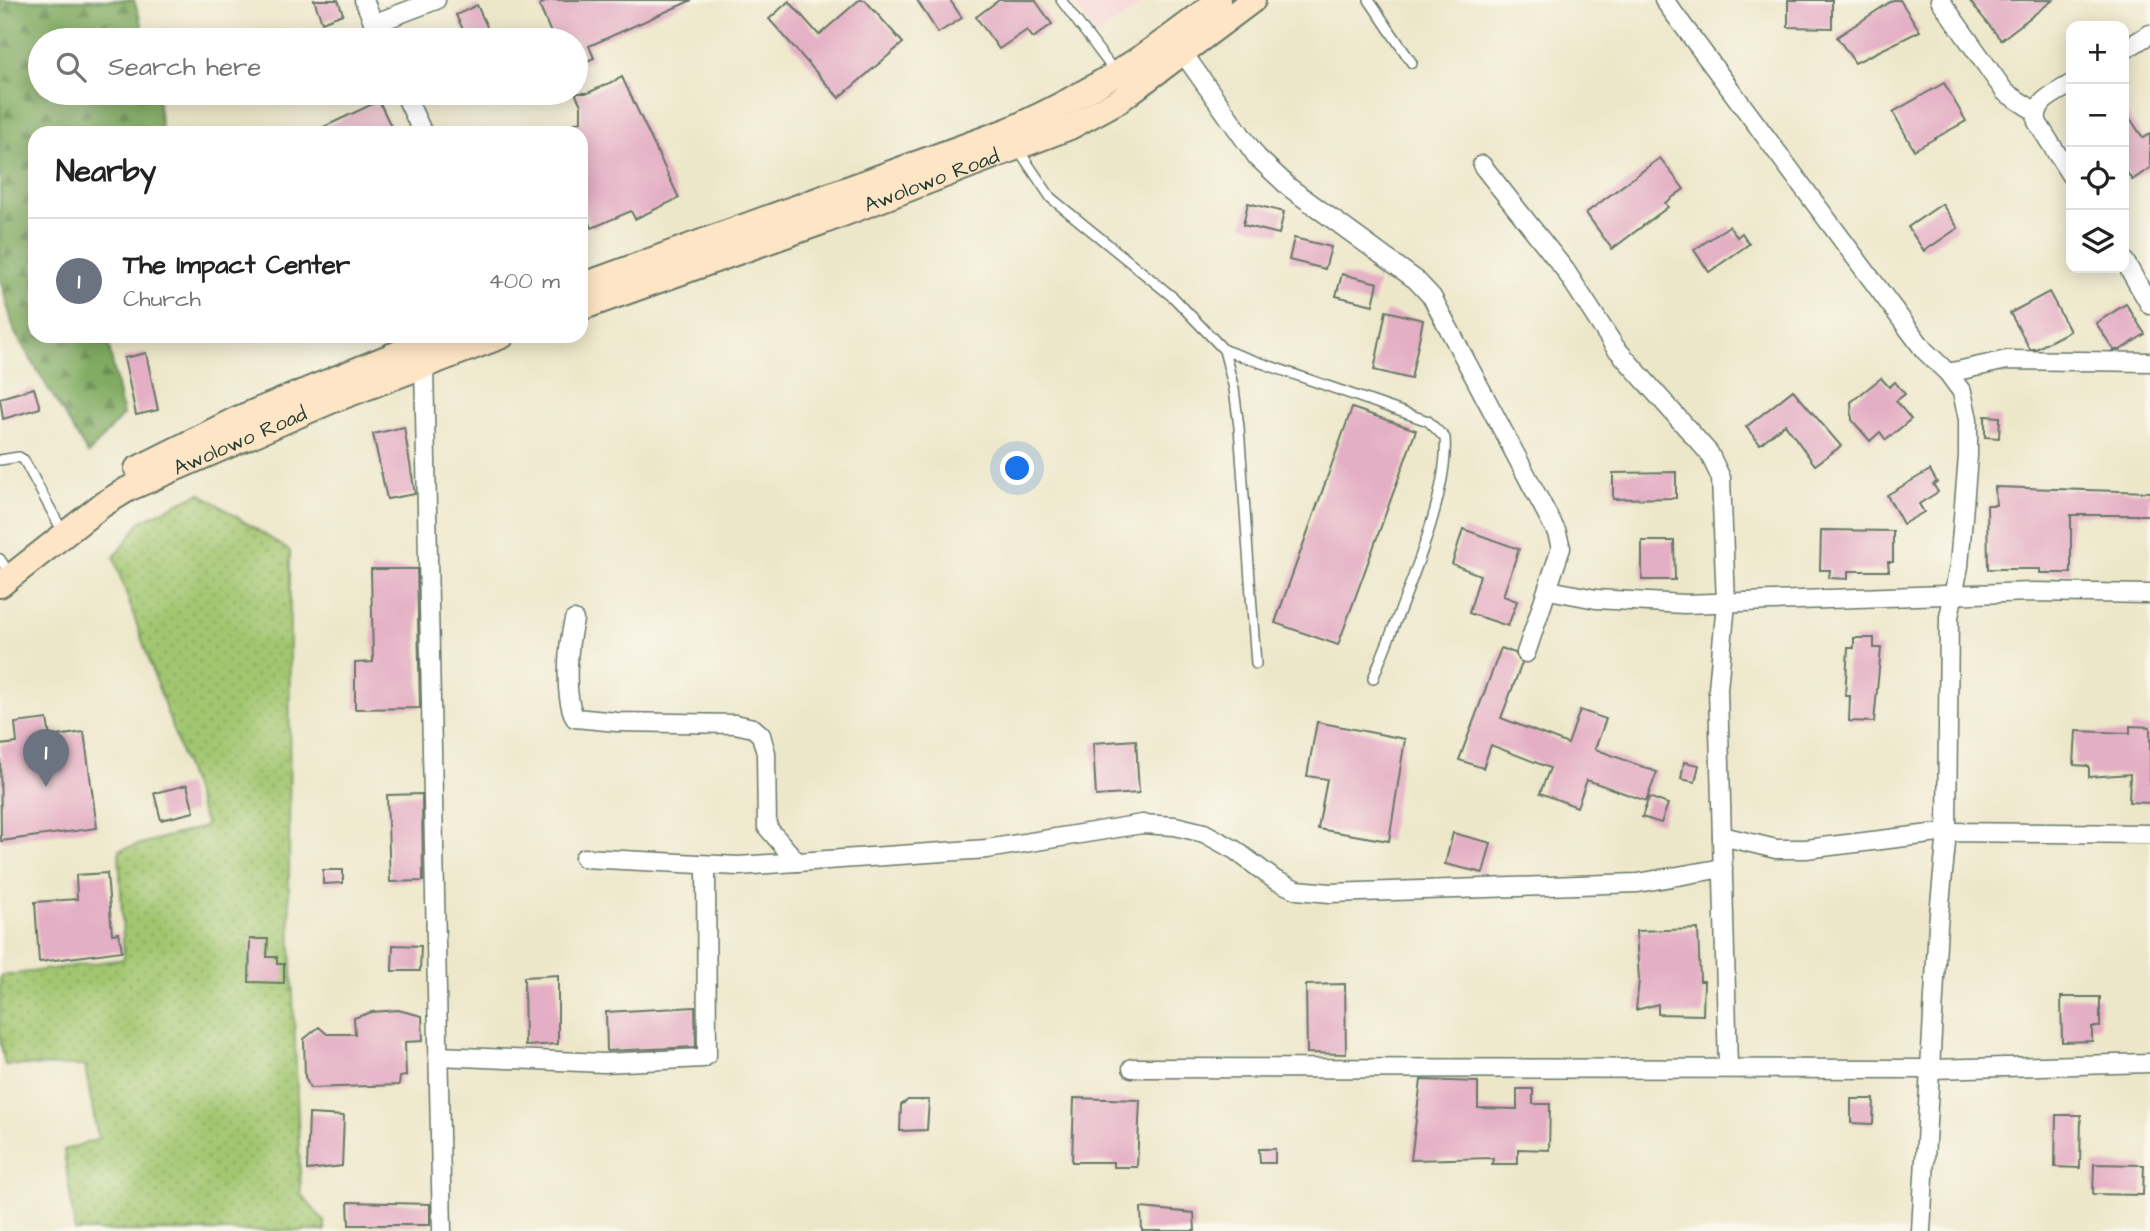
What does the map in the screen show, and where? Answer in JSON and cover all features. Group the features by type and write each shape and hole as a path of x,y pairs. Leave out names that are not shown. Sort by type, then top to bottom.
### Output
{"main road":[{"name":"Awolowo Road","path":"588,283 1009,130 1059,107 1116,74 1177,35 1218,0"},
{"name":"Awolowo Road","path":"588,305 1070,127 1118,102 1254,0"},
{"name":"Awolowo Road","path":"1,569 125,483 237,419 423,343"},
{"name":"Awolowo Road","path":"125,483 483,343"},
{"name":"Awolowo Road","path":"1,569 58,523 99,500"}],"street":[{"path":"364,0 375,28"},
{"path":"384,28 436,0"},
{"path":"1664,0 1924,351 1948,373 1962,392 1968,419 1966,493 1959,566 1952,595 1948,685 1947,832 1938,925 1921,1231"},
{"path":"1940,0 2005,92 2036,113"},
{"path":"2129,48 2150,34"},
{"path":"1183,53 1258,157 1290,188 1416,280 1432,297 1557,533 1561,548 1526,653"},
{"path":"2066,87 2039,104 2036,113 2037,122 2066,168"},
{"path":"410,105 420,126"},
{"path":"1482,165 1565,270 1615,347 1709,453 1721,478 1726,603 1718,689 1728,1068"},
{"path":"2129,266 2146,285 2150,305"},
{"path":"1948,373 2007,360 2150,362"},
{"path":"424,365 442,1231"},
{"path":"1549,590 1596,599 1684,604 2032,592 2150,594"},
{"path":"575,620 568,662 571,710 575,718 617,722 735,724 753,728 761,735 766,753 767,827 797,862"},
{"path":"584,858 706,865 797,862 987,849 1142,824 1174,826 1204,833 1235,850 1275,880 1297,890 1330,893 1638,883 1723,868"},
{"path":"1722,836 1776,849 1806,849 1947,832 2150,834"},
{"path":"438,1056 604,1063 703,1058 708,1055 706,865"},
{"path":"1132,1068 1931,1069 2150,1063"}],"lane":[{"path":"1061,0 1116,74"},
{"path":"1369,0 1412,63"},
{"path":"1017,147 1051,198 1165,290 1206,328 1224,350 1239,427 1256,664"},
{"path":"1224,350 1429,422 1446,438 1447,462 1425,539 1373,679"},
{"path":"0,460 19,457 24,460 58,523"}],"shaded area":[{"path":"1071,0 1147,0 1097,36"}],"green space":[{"path":"0,0 134,0 143,28 28,28 28,105 158,105 161,126 28,126 28,343 108,343 123,415 88,454 15,333 0,279"},
{"path":"200,493 290,551 289,895 301,1195 325,1222 325,1231 75,1231 64,1150 98,1139 85,1066 5,1065 0,1039 0,976 124,959 119,850 206,826 114,558 141,521"}],"building":[{"path":"314,0 338,0 343,14 322,22"},
{"path":"550,0 692,0 589,46 594,58 588,61 588,28 549,28 539,5"},
{"path":"859,0 865,0 903,43 839,98 769,19 789,1 819,35"},
{"path":"917,0 950,0 962,18 938,33"},
{"path":"999,0 1035,0 1052,24 1033,38 1027,30 999,49 976,17"},
{"path":"1788,0 1832,0 1832,28 1788,27"},
{"path":"1893,0 1900,0 1920,31 1855,63 1837,37"},
{"path":"1969,0 2053,0 2001,40"},
{"path":"477,5 488,28 462,28 456,15"},
{"path":"622,77 679,198 635,219 631,211 592,228 588,219 588,126 568,126 581,121 581,105 588,105 588,93"},
{"path":"1944,83 1966,121 1914,150 1893,112"},
{"path":"370,105 381,105 391,126 326,126"},
{"path":"2129,117 2143,138 2150,134 2150,168 2132,180 2129,176"},
{"path":"1660,158 1684,189 1665,203 1668,207 1612,249 1586,213"},
{"path":"1248,203 1284,212 1279,234 1243,225"},
{"path":"1942,204 1958,228 1924,251 1908,227"},
{"path":"1729,226 1737,237 1742,233 1749,244 1709,272 1694,250"},
{"path":"1294,238 1331,247 1325,269 1289,260"},
{"path":"1342,274 1378,283 1373,305 1336,296"},
{"path":"2049,292 2070,331 2036,349 2030,349 2010,313"},
{"path":"2126,304 2145,334 2120,350 2114,350 2096,323"},
{"path":"1386,311 1423,320 1411,379 1374,370"},
{"path":"146,353 158,410 136,415 124,358"},
{"path":"1881,378 1889,387 1895,382 1905,394 1896,401 1911,419 1886,440 1880,432 1870,441 1852,420 1851,402"},
{"path":"34,388 40,408 3,419 0,398"},
{"path":"1793,390 1841,446 1815,465 1785,424 1760,444 1746,427"},
{"path":"1352,408 1416,430 1338,645 1275,623"},
{"path":"1985,416 2000,417 1999,438 1985,437"},
{"path":"404,427 415,494 387,499 373,434"},
{"path":"1930,470 1937,482 1933,484 1938,492 1919,504 1924,512 1903,524 1887,495"},
{"path":"1676,472 1676,498 1613,499 1613,473"},
{"path":"1995,487 2150,492 2150,515 2071,515 2071,573 2040,573 2040,569 1988,569 1987,505 1996,505"},
{"path":"1463,529 1519,549 1503,596 1517,601 1508,626 1469,613 1480,575 1452,564"},
{"path":"1821,530 1893,531 1893,562 1888,562 1889,571 1848,571 1848,579 1829,578 1830,570 1820,570"},
{"path":"1642,541 1674,541 1675,580 1642,580"},
{"path":"371,569 417,569 420,708 355,709 355,663 373,662"},
{"path":"1854,638 1874,638 1874,648 1881,648 1874,722 1849,721 1850,696 1845,696 1848,648 1854,648"},
{"path":"1501,648 1515,653 1522,663 1501,718 1568,744 1580,710 1606,719 1595,749 1657,772 1646,801 1587,780 1577,807 1540,793 1550,768 1491,745 1483,768 1459,760"},
{"path":"47,719 50,737 84,732 97,828 1,841 0,745 17,743 15,723"},
{"path":"1317,722 1405,739 1389,841 1318,829 1327,779 1307,776"},
{"path":"2130,726 2150,727 2150,803 2129,802 2130,774 2089,777 2089,766 2074,765 2076,731 2130,733"},
{"path":"1136,740 1139,793 1096,796 1093,743"},
{"path":"1684,762 1699,765 1695,782 1681,779"},
{"path":"187,785 194,812 161,820 154,793"},
{"path":"422,794 423,881 390,882 387,795"},
{"path":"1649,797 1668,804 1661,823 1642,817"},
{"path":"1453,833 1491,843 1483,873 1445,864"},
{"path":"323,870 343,870 343,883 323,884"},
{"path":"107,873 112,934 119,933 122,951 39,962 35,902 77,899 76,875"},
{"path":"1698,929 1700,981 1704,981 1703,1015 1658,1014 1658,1004 1636,1010 1639,980 1636,931"},
{"path":"250,939 268,939 267,957 277,957 277,964 284,964 284,983 249,982"},
{"path":"393,945 421,946 420,971 392,971"},
{"path":"558,975 558,1044 525,1046 524,977"},
{"path":"1345,984 1346,1054 1307,1053 1306,985"},
{"path":"2061,997 2100,997 2100,1027 2092,1027 2092,1041 2062,1042"},
{"path":"695,1007 696,1047 607,1051 606,1012"},
{"path":"398,1010 422,1016 423,1041 405,1042 406,1076 400,1077 399,1085 310,1088 305,1077 304,1039 319,1027 327,1034 355,1034 354,1018 372,1012"},
{"path":"1421,1080 1478,1082 1478,1108 1517,1109 1517,1089 1533,1089 1533,1104 1550,1104 1549,1150 1518,1149 1518,1164 1492,1164 1493,1158 1411,1160"},
{"path":"1074,1098 1140,1100 1137,1167 1113,1167 1113,1162 1072,1162"},
{"path":"1851,1099 1874,1099 1873,1124 1851,1123"},
{"path":"908,1100 929,1100 927,1130 900,1131 901,1105"},
{"path":"309,1114 344,1116 342,1166 307,1170"},
{"path":"2056,1115 2081,1115 2080,1168 2055,1167"},
{"path":"1259,1149 1275,1149 1275,1163 1260,1163"},
{"path":"2094,1164 2144,1165 2143,1195 2093,1194"},
{"path":"348,1202 430,1204 430,1225 349,1225"},
{"path":"1141,1208 1194,1213 1195,1231 1142,1231"}],"place":[{"name":"The Impact Center","path":"46,787"}]}
